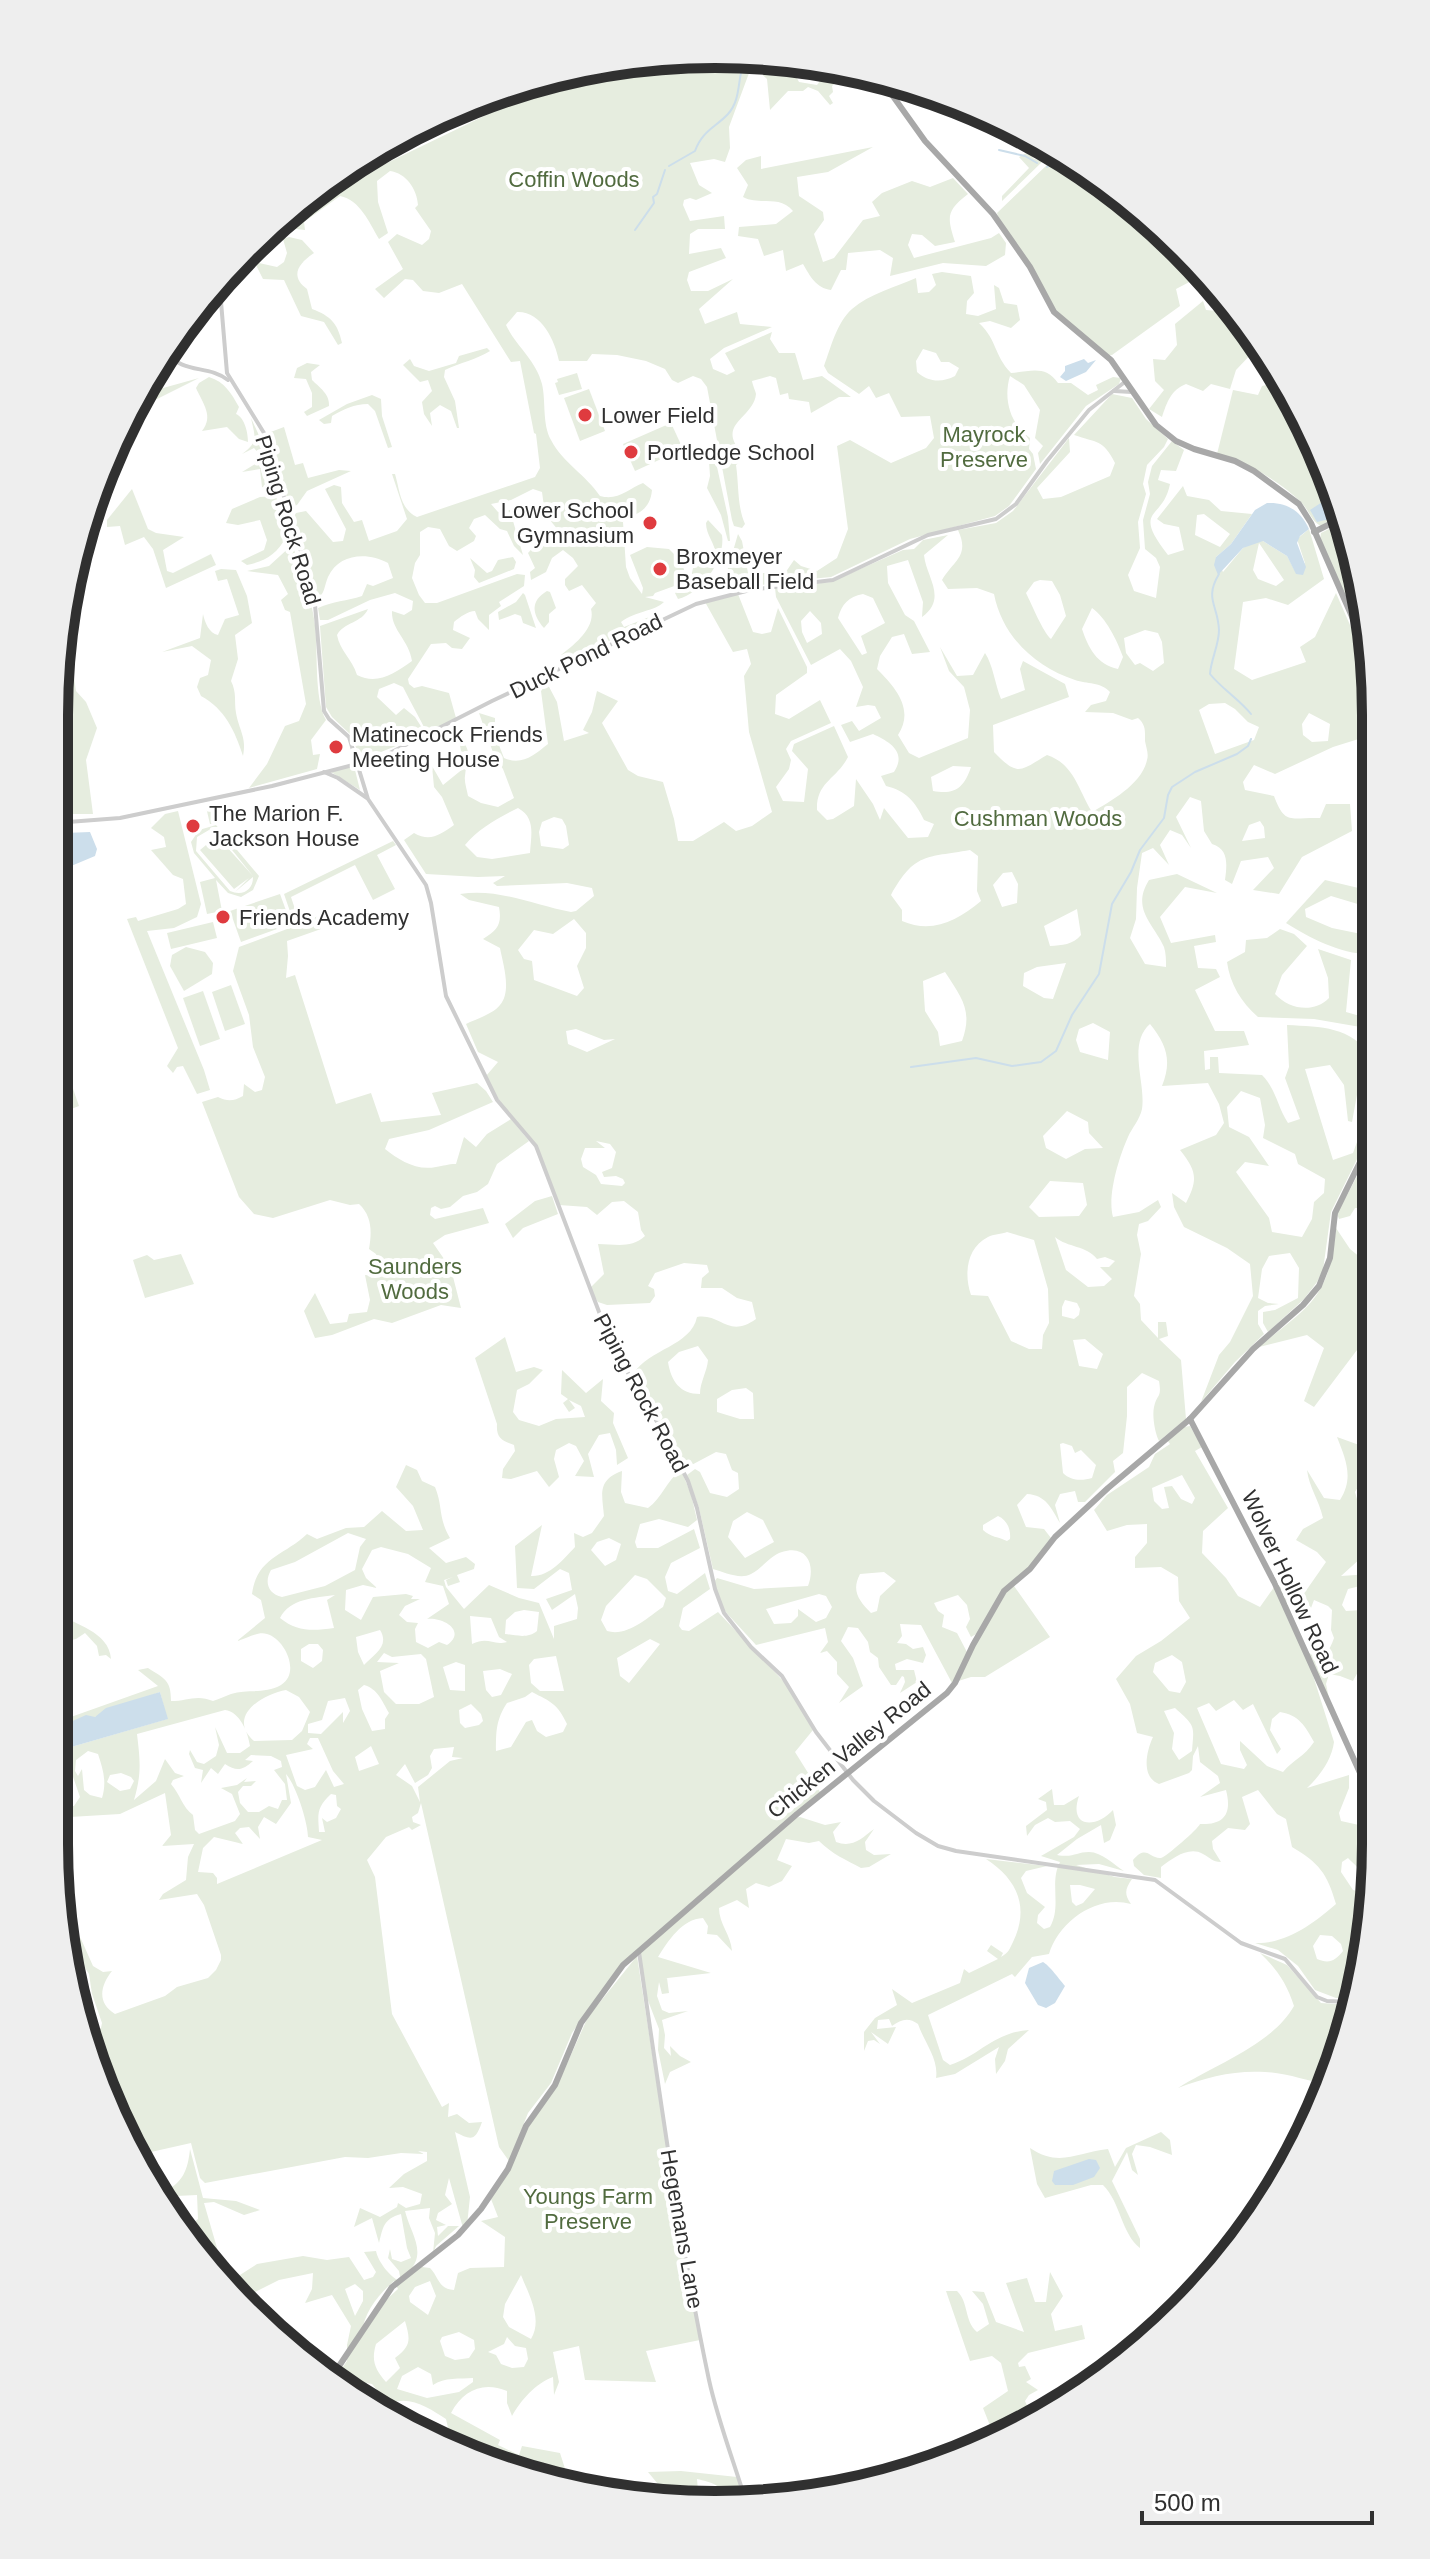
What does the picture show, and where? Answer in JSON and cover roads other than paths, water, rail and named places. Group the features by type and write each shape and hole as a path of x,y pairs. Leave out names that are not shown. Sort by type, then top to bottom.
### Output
{"main road":[{"path":"890,92 925,141 993,214 1030,267 1054,312 1111,360 1149,418 1170,436 1198,451 1235,461 1254,471 1299,504 1311,523 1355,625"},
{"path":"1311,523 1323,528"},
{"path":"1314,532 1333,523"},
{"path":"1318,542 1323,528"},
{"name":"Chicken Valley Road","path":"337,2369 392,2287 458,2235 481,2209 508,2169 526,2126 555,2085 581,2023 623,1965 847,1773 947,1693 1001,1594 1030,1569 1055,1537 1190,1419 1253,1349 1303,1305 1323,1279 1330,1258 1335,1213 1362,1154"},
{"name":"Wolver Hollow Road","path":"1190,1419 1275,1584 1362,1777"}],"street":[{"path":"220,298 225,365 230,382"},
{"path":"175,360 180,365 217,373 230,382"},
{"name":"Duck Pond Road","path":"68,822 120,818 272,786 385,756 531,682 700,603 761,588 833,580 928,535 996,519 1016,504 1089,410 1123,381"},
{"name":"Piping Rock Road","path":"230,382 268,443 314,593 324,711 349,737 368,799 426,885 443,986 450,1006 497,1100 536,1146 607,1335 688,1481 724,1613 751,1647 782,1676 816,1732 847,1773 874,1801 938,1846 1155,1880 1232,1937 1247,1946 1285,1959 1317,1997 1342,2002"},
{"path":"1112,391 1132,392"},
{"path":"321,772 338,778 368,799"},
{"name":"Hegemans Lane","path":"639,1951 689,2281 709,2381 742,2490"}],"water":[{"path":"1084,359 1088,363 1096,360 1086,372 1066,381 1060,377 1065,366"},
{"path":"1325,500 1331,518 1317,522 1310,510"},
{"path":"1267,503 1292,509 1302,517 1309,529 1297,543 1306,567 1303,575 1296,574 1287,556 1263,541 1243,548 1218,575 1214,565 1216,557 1231,544 1255,510"},
{"path":"90,832 97,849 95,856 68,867 68,833"},
{"path":"160,1692 168,1719 68,1748 68,1723 86,1715 95,1717 106,1708"},
{"path":"1043,1962 1065,1986 1055,2003 1046,2008 1038,2005 1025,1983 1029,1968"},
{"path":"1089,2159 1096,2160 1100,2168 1094,2177 1073,2185 1055,2185 1052,2181 1054,2171"}],"waterway":[{"path":"669,166 695,151 705,134 732,109 741,73"},
{"path":"999,150 1025,156 1037,163"},
{"path":"1047,167 1053,164"},
{"path":"635,230 654,203 653,197 657,194 665,170"},
{"path":"1219,574 1212,596 1219,636 1210,674 1251,714"},
{"path":"911,1067 976,1058 1012,1066 1041,1062 1056,1051 1072,1015 1099,974 1112,904 1140,850 1164,818 1172,787 1195,772 1237,754 1248,746 1251,739"}],"railway":[{"path":"406,148 498,105"}],"place":[{"name":"Lower Field","path":"585,415"},
{"name":"Portledge School","path":"631,452"},
{"name":"Lower School Gymnasium","path":"650,523"},
{"name":"Broxmeyer Baseball Field","path":"660,569"},
{"name":"Matinecock Friends Meeting House","path":"336,747"},
{"name":"The Marion F. Jackson House","path":"193,826"},
{"name":"Friends Academy","path":"223,917"}],"park label":[{"name":"Coffin Woods","path":"574,179"},
{"name":"Mayrock Preserve","path":"984,446"},
{"name":"Cushman Woods","path":"1038,818"},
{"name":"Saunders Woods","path":"415,1278"},
{"name":"Youngs Farm Preserve","path":"588,2208"}]}
